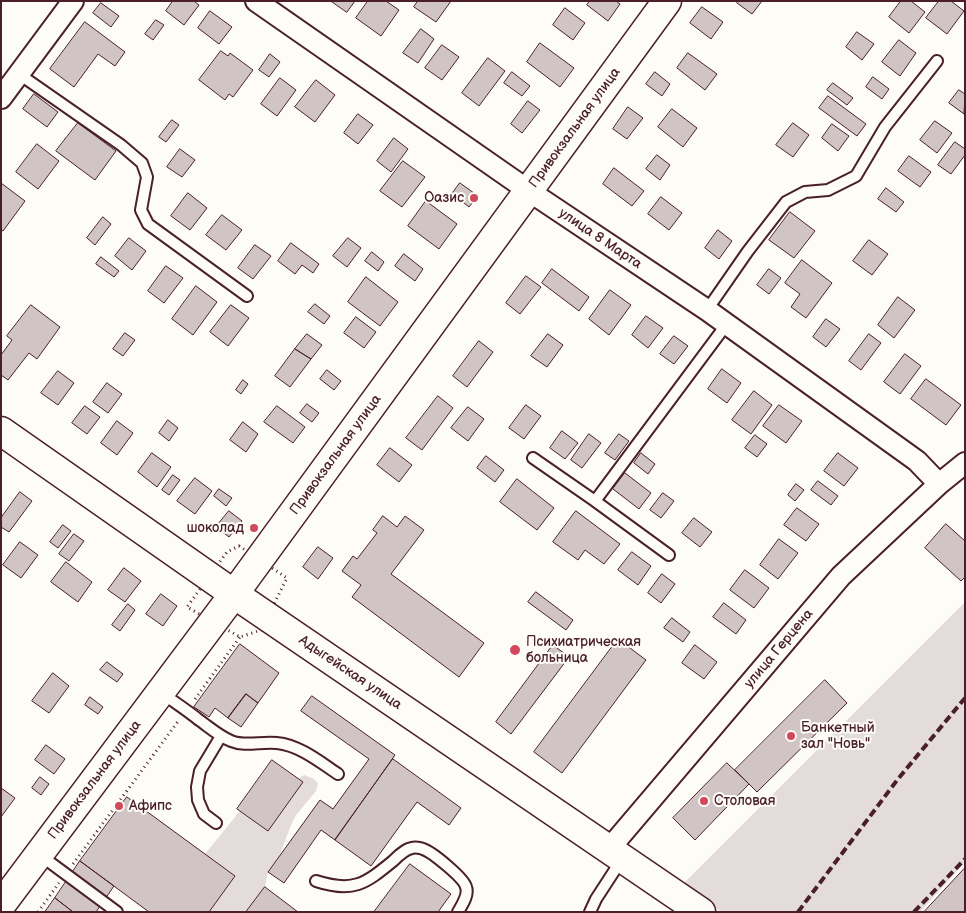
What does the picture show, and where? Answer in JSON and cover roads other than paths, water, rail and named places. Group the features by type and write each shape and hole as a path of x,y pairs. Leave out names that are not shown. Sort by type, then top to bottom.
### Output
{"street":[{"path":"1,98 73,1"},
{"name":"улица 8 Марта","path":"256,1 529,191 707,310 917,461 939,484"},
{"name":"Привокзальная улица","path":"1,905 234,594 667,1"},
{"name":"Адыгейская улица","path":"1,431 234,594 701,912"},
{"name":"улица Герцена","path":"616,854 841,576 965,462"}],"lane":[{"path":"707,310 748,250 786,202 805,192 828,190 856,176 885,127 937,61"},
{"path":"19,74 121,145 142,163 148,177 141,210 148,224 247,296"},
{"path":"595,501 726,324"},
{"path":"533,458 669,555"},
{"path":"161,692 221,736 233,742 246,744 263,742 287,745 300,750 338,774"},
{"path":"216,823 204,814 198,800 197,787 200,771 221,736"},
{"path":"316,881 331,886 363,884 402,853 412,848 423,849 431,853 463,880 467,888 466,897 458,912"},
{"path":"590,912 616,854"},
{"path":"39,855 117,912"}],"railway":[{"path":"798,912 898,779 965,698"},
{"path":"914,912 965,859"}],"place":[{"name":"Оазис","path":"474,198"},
{"name":"шоколад","path":"254,528"},
{"name":"Психиатрическая больница","path":"515,650"},
{"name":"Банкетный зал \"Новь\"","path":"791,736"},
{"name":"Столовая","path":"704,801"},
{"name":"Афипс","path":"119,806"}]}
